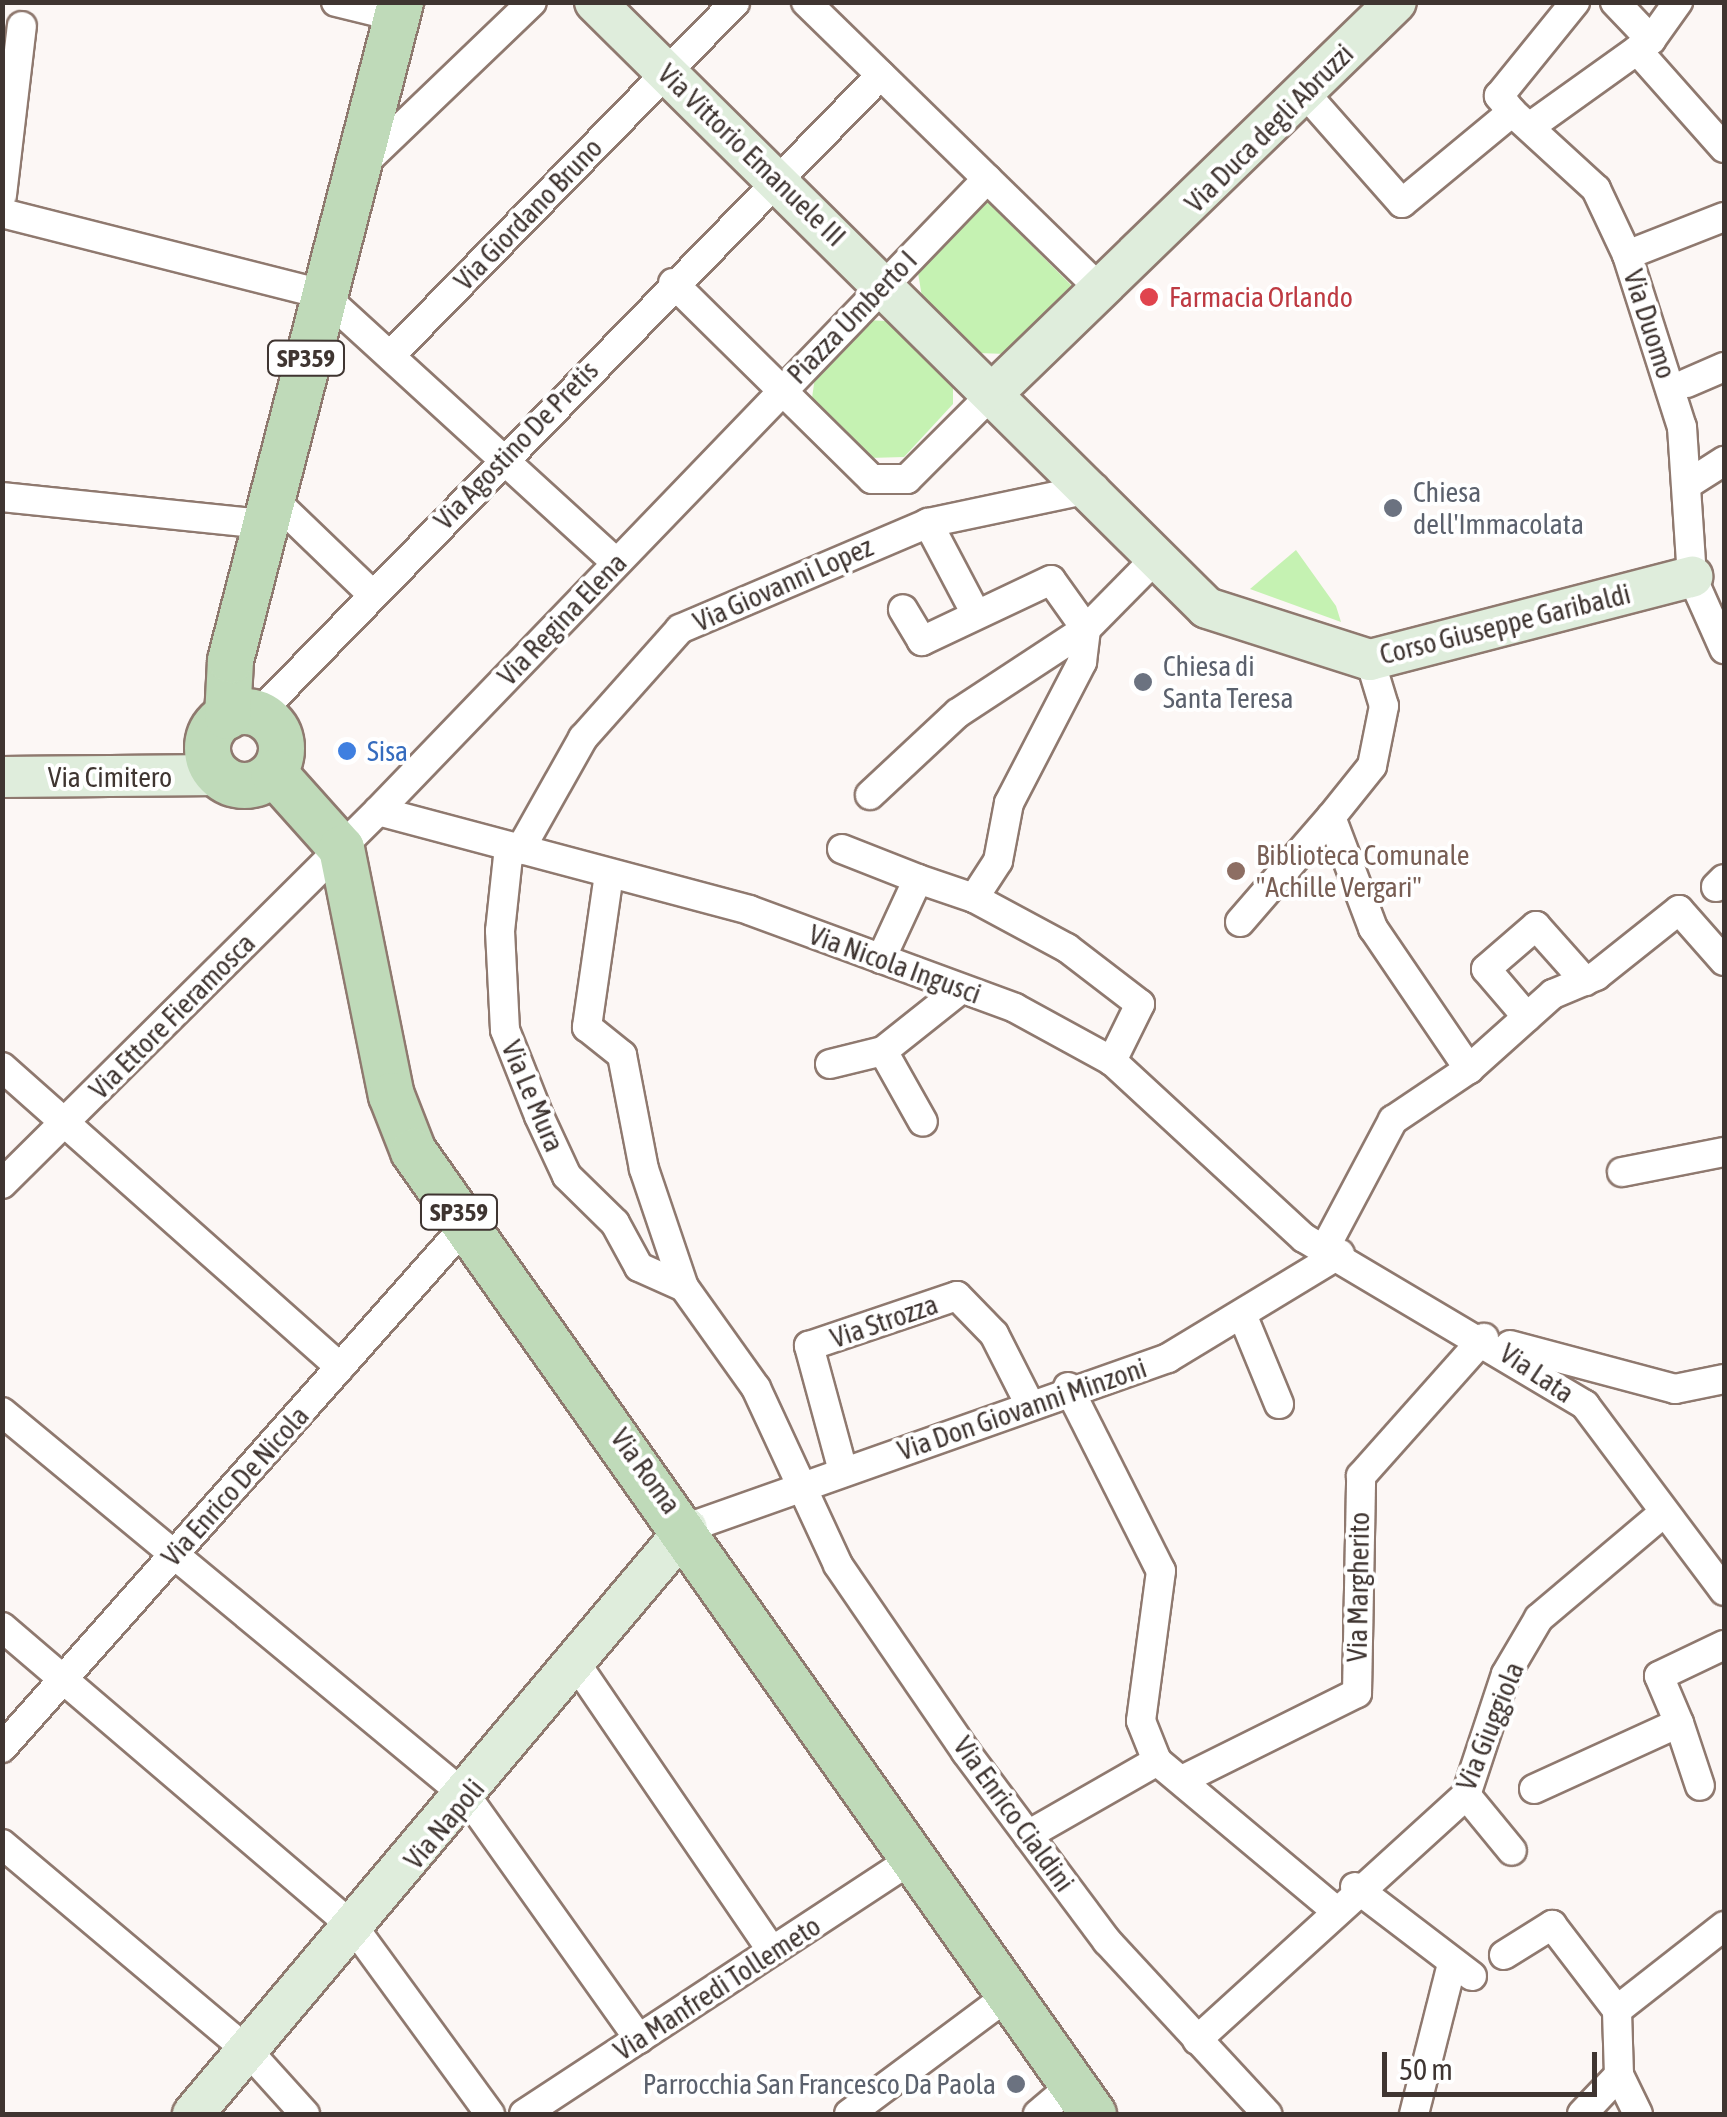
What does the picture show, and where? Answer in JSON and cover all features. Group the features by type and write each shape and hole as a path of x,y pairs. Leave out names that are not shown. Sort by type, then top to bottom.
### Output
{"main road":[{"name":"SP359","path":"242,715 230,660 398,10"},
{"path":"242,715 280,739 273,772 252,784 218,775 208,743 242,715"},
{"path":"273,772 341,848"},
{"name":"Via Roma","path":"341,848 390,1095 413,1151 687,1528 909,1861 1071,2085"}],"street":[{"path":"336,2 398,10"},
{"path":"359,168 532,2"},
{"name":"Via Vittorio Emanuele III","path":"594,2 996,390"},
{"name":"Via Giordano Bruno","path":"390,356 735,2"},
{"path":"806,2 1102,291"},
{"name":"Via Duca degli Abruzzi","path":"1142,253 1396,2"},
{"path":"1522,119 1499,96 1575,2"},
{"path":"1615,2 1644,46 1724,148"},
{"path":"1304,92 1402,203 1522,119 1644,46 1678,2"},
{"path":"2,195 22,26"},
{"name":"Via Agostino De Pretis","path":"242,715 374,594 672,282 880,75"},
{"name":"Via Duomo","path":"1522,119 1596,189 1627,255 1678,387 1692,576"},
{"name":"Piazza Umberto I","path":"987,178 782,389 872,479 908,479 1142,253"},
{"path":"2,213 322,294 616,562"},
{"path":"1627,255 1724,218"},
{"path":"672,282 782,389"},
{"path":"1678,387 1724,367"},
{"name":"Via Regina Elena","path":"341,848 782,389"},
{"name":"Corso Giuseppe Garibaldi","path":"996,390 1207,608 1370,660 1692,576"},
{"path":"1688,484 1724,461"},
{"name":"Via Giovanni Lopez","path":"514,848 583,738 680,629 928,523 1094,488"},
{"path":"2,497 266,510 374,594"},
{"path":"928,523 975,612"},
{"path":"870,794 958,713 1086,629 1156,557"},
{"path":"1692,576 1724,649"},
{"path":"904,609 922,641 975,612 1050,580 1086,629 1082,662 1009,803 998,861 974,898"},
{"path":"1240,922 1372,766 1384,706 1370,660"},
{"name":"Via Cimitero","path":"2,777 218,775"},
{"name":"Via Nicola Ingusci","path":"378,811 749,910 962,989 1112,1061 1283,1220 1333,1250"},
{"path":"1331,817 1373,928 1469,1070"},
{"name":"Via Ettore Fieramosca","path":"2,1184 341,848"},
{"name":"Via Le Mura","path":"514,848 500,931 505,1030 567,1176 615,1223 640,1266 684,1287"},
{"path":"842,849 974,898 1067,948 1140,1004 1112,1061"},
{"name":"Via Enrico Cialdini","path":"609,874 587,1027 622,1055 644,1169 684,1287 807,1482 838,1565 1028,1835 1197,2040 1267,2114"},
{"path":"880,959 918,878"},
{"path":"1333,1250 1393,1120 1469,1070 1528,1017 1590,979 1679,910 1724,961"},
{"path":"1528,1017 1486,969 1536,926 1590,979"},
{"path":"830,1064 883,1052 962,989"},
{"path":"883,1052 923,1122"},
{"path":"2,1066 340,1367"},
{"path":"1622,1172 1724,1152"},
{"name":"Via Enrico De Nicola","path":"2,1748 468,1224"},
{"name":"Via Don Giovanni Minzoni","path":"687,1528 1068,1387 1168,1358 1244,1319 1333,1250"},
{"name":"Via Lata","path":"1333,1250 1484,1338 1584,1405 1661,1516 1724,1591"},
{"name":"Via Strozza","path":"843,1471 809,1346 957,1296 994,1334 1029,1403"},
{"path":"1244,1319 1279,1404"},
{"path":"1484,1338 1674,1388 1724,1379"},
{"name":"Via Margherito","path":"1186,1778 1356,1694 1361,1476 1484,1338"},
{"path":"1068,1387 1161,1571 1141,1720 1157,1762 1186,1778 1333,1908"},
{"path":"2,1412 467,1797 639,2039"},
{"name":"Via Giuggiola","path":"1197,2040 1355,1887 1466,1795 1506,1674 1540,1618 1661,1516"},
{"name":"Via Napoli","path":"192,2114 467,1797 687,1528"},
{"path":"2,1628 355,1928 490,2114"},
{"path":"1700,1786 1659,1676 1724,1645"},
{"path":"577,1665 772,1951"},
{"path":"1534,1789 1679,1723"},
{"path":"1028,1835 1157,1762"},
{"path":"1466,1795 1512,1851"},
{"path":"2,1844 248,2050 305,2114"},
{"name":"Via Manfredi Tollemeto","path":"524,2114 909,1861"},
{"path":"1355,1887 1462,1970 1414,2114"},
{"path":"1504,1955 1552,1925 1617,2010 1619,2075 1638,2114"},
{"path":"1617,2010 1724,1926"},
{"path":"849,2114 1006,1998"},
{"path":"1582,2114 1619,2075"},
{"path":"1038,2114 1071,2085"}],"green space":[{"path":"988,202 1074,288 1006,354 978,353 923,303 918,273"},
{"path":"867,320 905,322 953,370 953,404 904,457 869,458 812,398 816,370"},
{"path":"1296,550 1336,606 1341,622 1250,589"}],"place":[{"name":"Farmacia Orlando","path":"1149,297"},
{"name":"Chiesa dell'Immacolata","path":"1393,508"},
{"name":"Chiesa di Santa Teresa","path":"1143,682"},
{"name":"Sisa","path":"347,751"},
{"name":"Biblioteca Comunale \"Achille Vergari\"","path":"1236,871"},
{"name":"Parrocchia San Francesco Da Paola","path":"1016,2084"}]}
